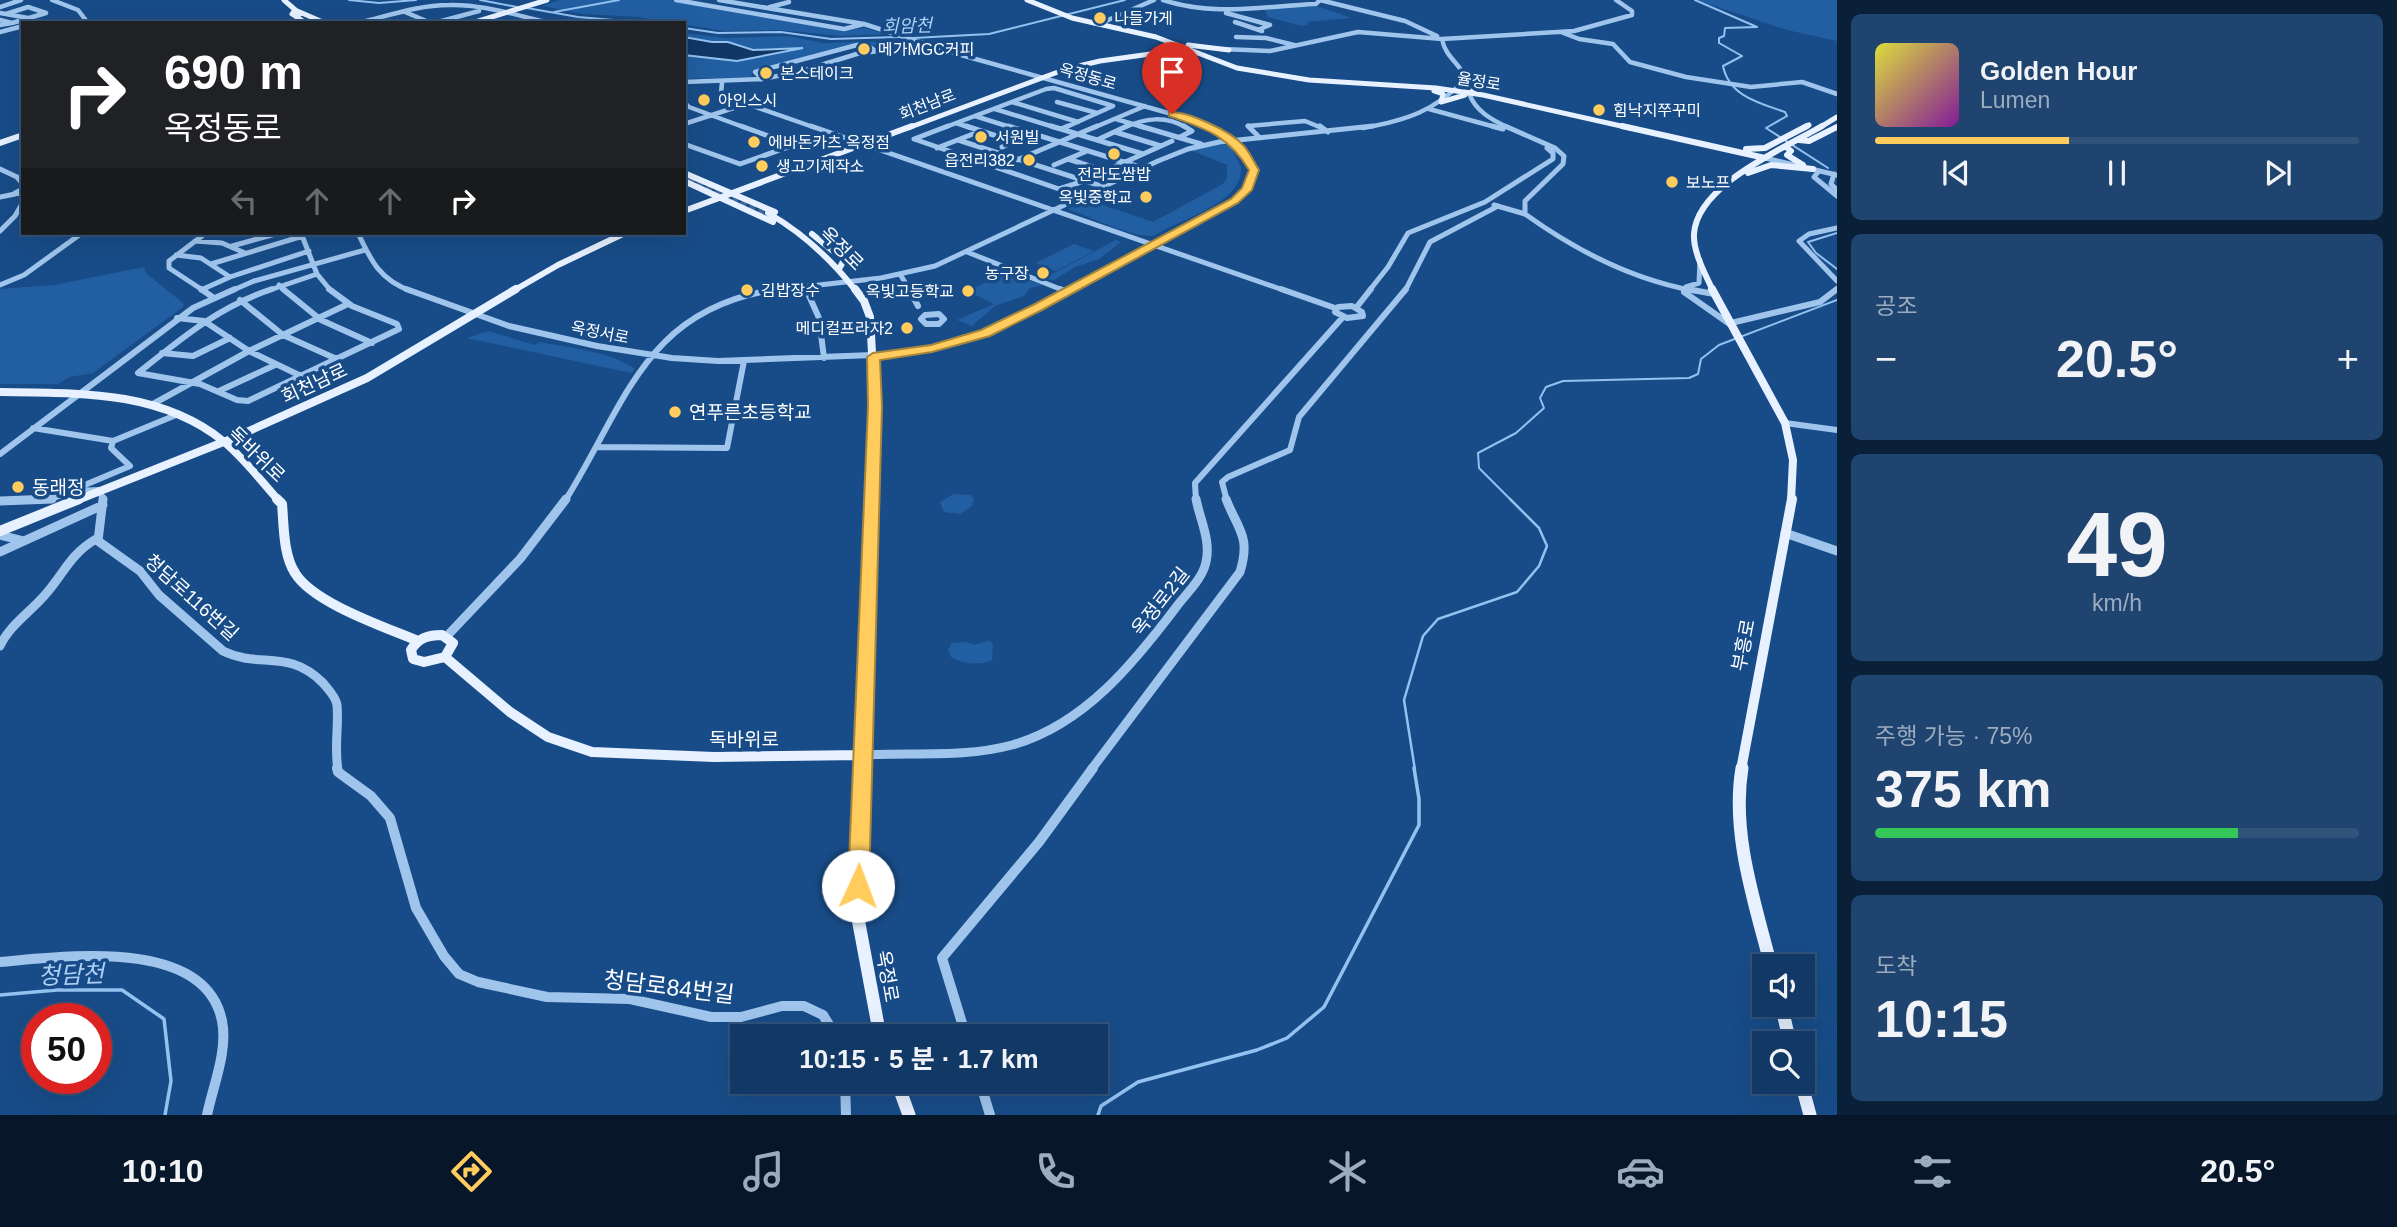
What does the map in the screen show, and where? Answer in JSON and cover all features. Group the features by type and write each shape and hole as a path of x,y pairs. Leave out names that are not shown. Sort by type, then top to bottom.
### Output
{"main road":[{"path":"284,0 312,21"},
{"path":"479,21 547,0"},
{"path":"1027,0 1075,19 1164,40 1229,50"},
{"path":"295,10 293,16 302,21"},
{"path":"295,10 320,21"},
{"path":"1075,19 1112,18"},
{"path":"1156,37 1175,48 1158,53"},
{"name":"율정로","path":"1164,40 1213,60 1267,75 1483,95 1765,158"},
{"name":"회천남로","path":"686,210 1043,78 1091,63 1187,49"},
{"path":"1158,53 1183,52 1213,60"},
{"path":"1411,87 1453,86 1466,79"},
{"path":"1466,79 1464,87 1469,90 1522,103"},
{"path":"1411,87 1440,92 1443,94 1440,102"},
{"path":"1440,102 1469,94"},
{"path":"1733,327 1714,294 1700,260 1695,244 1697,216 1709,196 1731,179 1765,158 1788,149 1837,110"},
{"path":"1800,139 1834,123"},
{"path":"1691,141 1757,149 1828,132 1834,123"},
{"path":"0,143 21,136"},
{"path":"1722,148 1751,151 1788,149"},
{"path":"1722,148 1742,160 1745,170"},
{"path":"1788,149 1789,158 1816,172"},
{"path":"1731,179 1771,165 1816,172"},
{"path":"686,179 700,183 700,178"},
{"name":"옥정로","path":"686,179 700,178 735,193 767,210 815,244 845,275 864,301 870,317 875,406 857,913 878,1024"},
{"path":"686,179 754,212 793,235 845,275"},
{"path":"754,212 758,207 767,210"},
{"name":"회천남로","path":"50,510 301,410 369,377 477,315 565,260 621,235"},
{"name":"부흥로","path":"1733,327 1785,423 1794,460 1792,498 1753,697 1739,785 1744,859 1768,954"},
{"name":"독바위로","path":"0,392 79,393 153,404 223,441 282,504 286,549 295,574 318,597 418,641"},
{"path":"0,525 50,510"},
{"path":"0,534 50,510"},
{"path":"429,636 447,636 452,639 453,648 445,657 424,662 413,659 411,650 418,641 429,636"},
{"name":"독바위로","path":"445,657 510,712 548,737 592,752 714,757 863,755"},
{"path":"901,1094 909,1115"},
{"path":"1804,1094 1810,1115"}],"street":[{"path":"0,7 21,0"},
{"path":"52,0 78,10 86,21"},
{"path":"676,0 845,29 864,24"},
{"path":"719,0 864,24"},
{"path":"1099,24 1154,0"},
{"path":"1163,0 1192,9 1212,10 1263,10 1271,6 1315,4 1319,0 1405,21 1442,39"},
{"path":"1187,49 1264,51 1358,32 1442,39 1580,30 1632,15 1632,11 1616,0"},
{"path":"751,13 789,2"},
{"path":"367,21 448,5 541,21"},
{"path":"28,7 46,13 31,21 3,13 28,7"},
{"path":"440,21 483,9"},
{"path":"1212,10 1270,26 1260,29 1235,22"},
{"path":"405,12 428,21"},
{"path":"1112,18 1109,22 1120,28"},
{"path":"0,20 12,23"},
{"path":"0,25 21,22"},
{"name":"옥정동로","path":"864,24 1203,125 1233,141 1254,170 1247,190 1235,201 1018,318 970,338 932,349 873,357"},
{"path":"0,32 21,27"},
{"path":"1260,29 1266,38"},
{"path":"1559,32 1579,39 1613,44 1636,65 1686,77 1751,87 1796,81 1837,94"},
{"path":"1236,37 1266,38 1297,46"},
{"path":"447,636 526,553 560,508 619,402 680,325 713,306 748,296 805,287 845,275 900,274 935,266 1176,153 1204,145 1328,132 1411,117 1456,91 1466,79 1463,72 1445,55 1442,39"},
{"path":"762,79 755,71 783,66 834,50 862,45 876,51"},
{"path":"686,82 722,83 762,79 876,51 934,46"},
{"path":"1213,60 1202,50 1229,50"},
{"path":"722,83 720,90 724,95 746,104 1335,308 1356,308 1388,267 1406,234 1485,202 1554,157 1548,149 1490,124 1429,108"},
{"path":"1061,129 1113,106 1074,94 1045,89 914,139 1059,189 1066,189 1084,181"},
{"path":"1044,107 1074,94"},
{"path":"1469,94 1472,103 1479,110 1555,148 1564,156 1563,164 1525,201 1525,214"},
{"path":"1012,102 1078,122"},
{"path":"1057,102 1204,145"},
{"path":"686,123 746,104"},
{"path":"686,105 793,145"},
{"path":"998,168 1145,106"},
{"path":"995,109 1143,154"},
{"path":"975,116 1143,168"},
{"path":"1097,140 1154,117 1192,131 1180,137"},
{"path":"1260,138 1248,126 1310,122 1328,132"},
{"path":"1490,124 1499,122"},
{"path":"956,123 1015,142"},
{"path":"1115,132 1161,146"},
{"path":"1828,132 1837,133"},
{"path":"686,145 737,164 828,133"},
{"path":"937,148 973,134"},
{"path":"1002,148 1034,134"},
{"path":"958,140 1104,187"},
{"path":"1092,177 1172,141"},
{"path":"1054,166 1087,150"},
{"path":"1765,158 1834,176 1830,184 1837,190"},
{"path":"1068,159 1105,171"},
{"path":"0,169 17,177 21,191 0,197"},
{"path":"1816,172 1816,179 1837,196"},
{"path":"1485,202 1525,214 1586,250 1692,296 1733,327 1830,298 1837,289"},
{"path":"0,231 21,206"},
{"path":"962,1024 942,958 1039,842 1240,572 1247,554 1244,535 1222,482 1227,475 1270,461 1290,450 1298,417 1404,293 1430,242 1498,206"},
{"path":"1837,228 1809,234 1799,241 1837,281"},
{"path":"0,285 33,271 56,247 78,235"},
{"path":"203,235 169,261 169,268 214,298"},
{"path":"232,246 268,235"},
{"path":"211,264 299,235"},
{"path":"302,235 317,274 348,304 399,326 396,331 252,400 240,401 191,382 140,375 139,371 162,353 205,321 240,300 317,274"},
{"name":"옥정서로","path":"359,235 372,264 397,286 477,315 551,336 654,356 702,361 873,357"},
{"path":"195,241 232,246 245,253"},
{"path":"0,454 177,318 214,298 261,279 365,250"},
{"path":"201,290 230,277 309,251"},
{"path":"967,252 1067,292"},
{"path":"176,256 201,258 230,277"},
{"path":"1656,280 1678,286 1696,285 1699,281 1697,273 1700,260"},
{"path":"900,274 918,306 921,319 926,324 939,324 944,319 939,314 918,306"},
{"path":"1656,280 1685,290 1714,294"},
{"path":"279,285 295,304 316,318 372,343"},
{"path":"805,287 820,318 824,358"},
{"path":"240,300 282,335 339,360"},
{"path":"153,404 249,351 348,304"},
{"path":"1335,308 1335,312 1343,317"},
{"name":"옥정로2길","path":"863,755 969,752 1016,744 1059,725 1101,696 1150,640 1205,570 1209,557 1208,536 1193,497 1195,483 1343,317 1360,317 1363,312 1356,308"},
{"path":"921,319 925,314 939,314"},
{"path":"177,318 205,321 249,351 303,377"},
{"path":"162,353 192,356 230,338"},
{"path":"596,446 727,448 744,360"},
{"path":"219,391 275,365"},
{"path":"33,428 113,441 176,415"},
{"path":"1785,423 1837,430"},
{"path":"0,501 43,502 131,465 111,448 113,441"},
{"path":"0,646 5,635 49,590 78,550 96,539 104,497 100,490 74,491"},
{"path":"0,552 103,505"},
{"path":"1785,533 1837,551"},
{"path":"0,534 24,541"},
{"name":"청담로116번길","path":"96,539 140,571 159,595 223,652 233,656 302,665 331,692 337,703 334,747 336,768 341,775 380,804 390,818 416,908 448,961"},
{"path":"0,962 89,956 125,957 169,966 199,980 212,993 219,1007 222,1023 222,1045 207,1115"},
{"name":"청담로84번길","path":"448,961 459,974 478,982 547,997 630,999 723,1018 753,1015 782,1006 804,1006 823,1015 829,1024"},
{"path":"845,1094 846,1115"},
{"path":"984,1094 990,1115"}],"shaded area":[{"path":"560,0 670,0 848,30 865,28 885,34 840,36 781,30 724,31 686,25 686,21 582,14 542,6"},
{"path":"1697,0 1837,0 1837,41 1787,30"},
{"path":"1276,7 1319,7 1352,18 1306,22 1309,24 1302,26 1268,17 1265,10"},
{"path":"686,33 725,38 788,36 823,43 907,41 915,44 852,45 752,71 751,77 686,79"},
{"path":"686,37 728,42 753,50 803,48 737,61 686,55"},
{"path":"1216,144 1230,145 1241,167 1239,180 1232,191 1221,201 1154,236 1123,230 1070,210 1069,207 1085,199 1153,222 1223,184 1227,178 1227,165 1190,150"},
{"path":"1116,240 1121,242 1099,259 1075,267 1054,280 1043,279"},
{"path":"1074,244 1094,251 1056,271 1036,263"},
{"path":"144,267 146,273 184,304 183,307 93,373 70,377 58,384 0,384 0,289 54,285"},
{"path":"1005,273 1043,285 1030,288 1024,296 995,306 972,326 957,320 994,304 968,291"},
{"path":"488,331 535,345 539,342 602,354 635,369 631,373 467,338"},
{"path":"954,494 970,495 974,498 972,506 960,514 944,512 940,502"},
{"path":"990,640 993,645 992,660 987,662 977,664 960,661 951,657 948,650 952,643 967,642 974,645"}],"waterway":[{"name":"회암천","path":"349,0 379,3 416,0"},
{"name":"회암천","path":"480,0 517,7"},
{"path":"554,12 619,0"},
{"name":"회암천","path":"913,38 989,34 1125,0"},
{"path":"1695,0 1757,27 1725,28 1719,43 1742,56 1723,66 1726,76 1746,97 1785,112 1787,116 1766,128 1828,168"},
{"name":"회암천","path":"527,8 578,17 625,21"},
{"name":"회암천","path":"686,28 718,33 781,32 831,39 899,37"},
{"path":"1837,233 1808,242 1816,253 1837,269"},
{"path":"1415,770 1404,700 1423,636 1438,619 1517,592 1539,566 1547,546 1539,528 1479,468 1478,453 1516,433 1544,408 1540,398 1546,387 1563,381 1689,378 1698,374 1701,359 1719,345 1837,300"},
{"path":"1098,1115 1101,1106 1138,1082 1257,1050 1287,1038 1324,1007 1419,825 1419,799 1414,768"},
{"name":"청담천","path":"0,995 57,990 122,990 164,1019 171,1081 165,1115"}],"tunnel":[{"path":"689,179 768,213"}],"place":[{"name":"나들가게","path":"1100,18"},
{"name":"메가MGC커피","path":"864,49"},
{"name":"본스테이크","path":"766,73"},
{"name":"아인스시","path":"704,100"},
{"name":"힘낙지쭈꾸미","path":"1599,110"},
{"name":"서원빌","path":"981,137"},
{"name":"에바돈카츠 옥정점","path":"754,142"},
{"name":"전라도쌈밥","path":"1114,154"},
{"name":"읍전리382","path":"1029,160"},
{"name":"생고기제작소","path":"762,166"},
{"name":"보노프","path":"1672,182"},
{"name":"옥빛중학교","path":"1146,197"},
{"name":"농구장","path":"1043,273"},
{"name":"김밥장수","path":"747,290"},
{"name":"옥빛고등학교","path":"968,291"},
{"name":"메디컬프라자2","path":"907,328"},
{"name":"연푸른초등학교","path":"675,412"},
{"name":"동래정","path":"18,487"}],"route":[{"path":"858,886 875,406 873,357 932,349 985,333 1038,308 1235,201 1247,190 1254,170 1240,148 1228,137 1172,114"}]}
